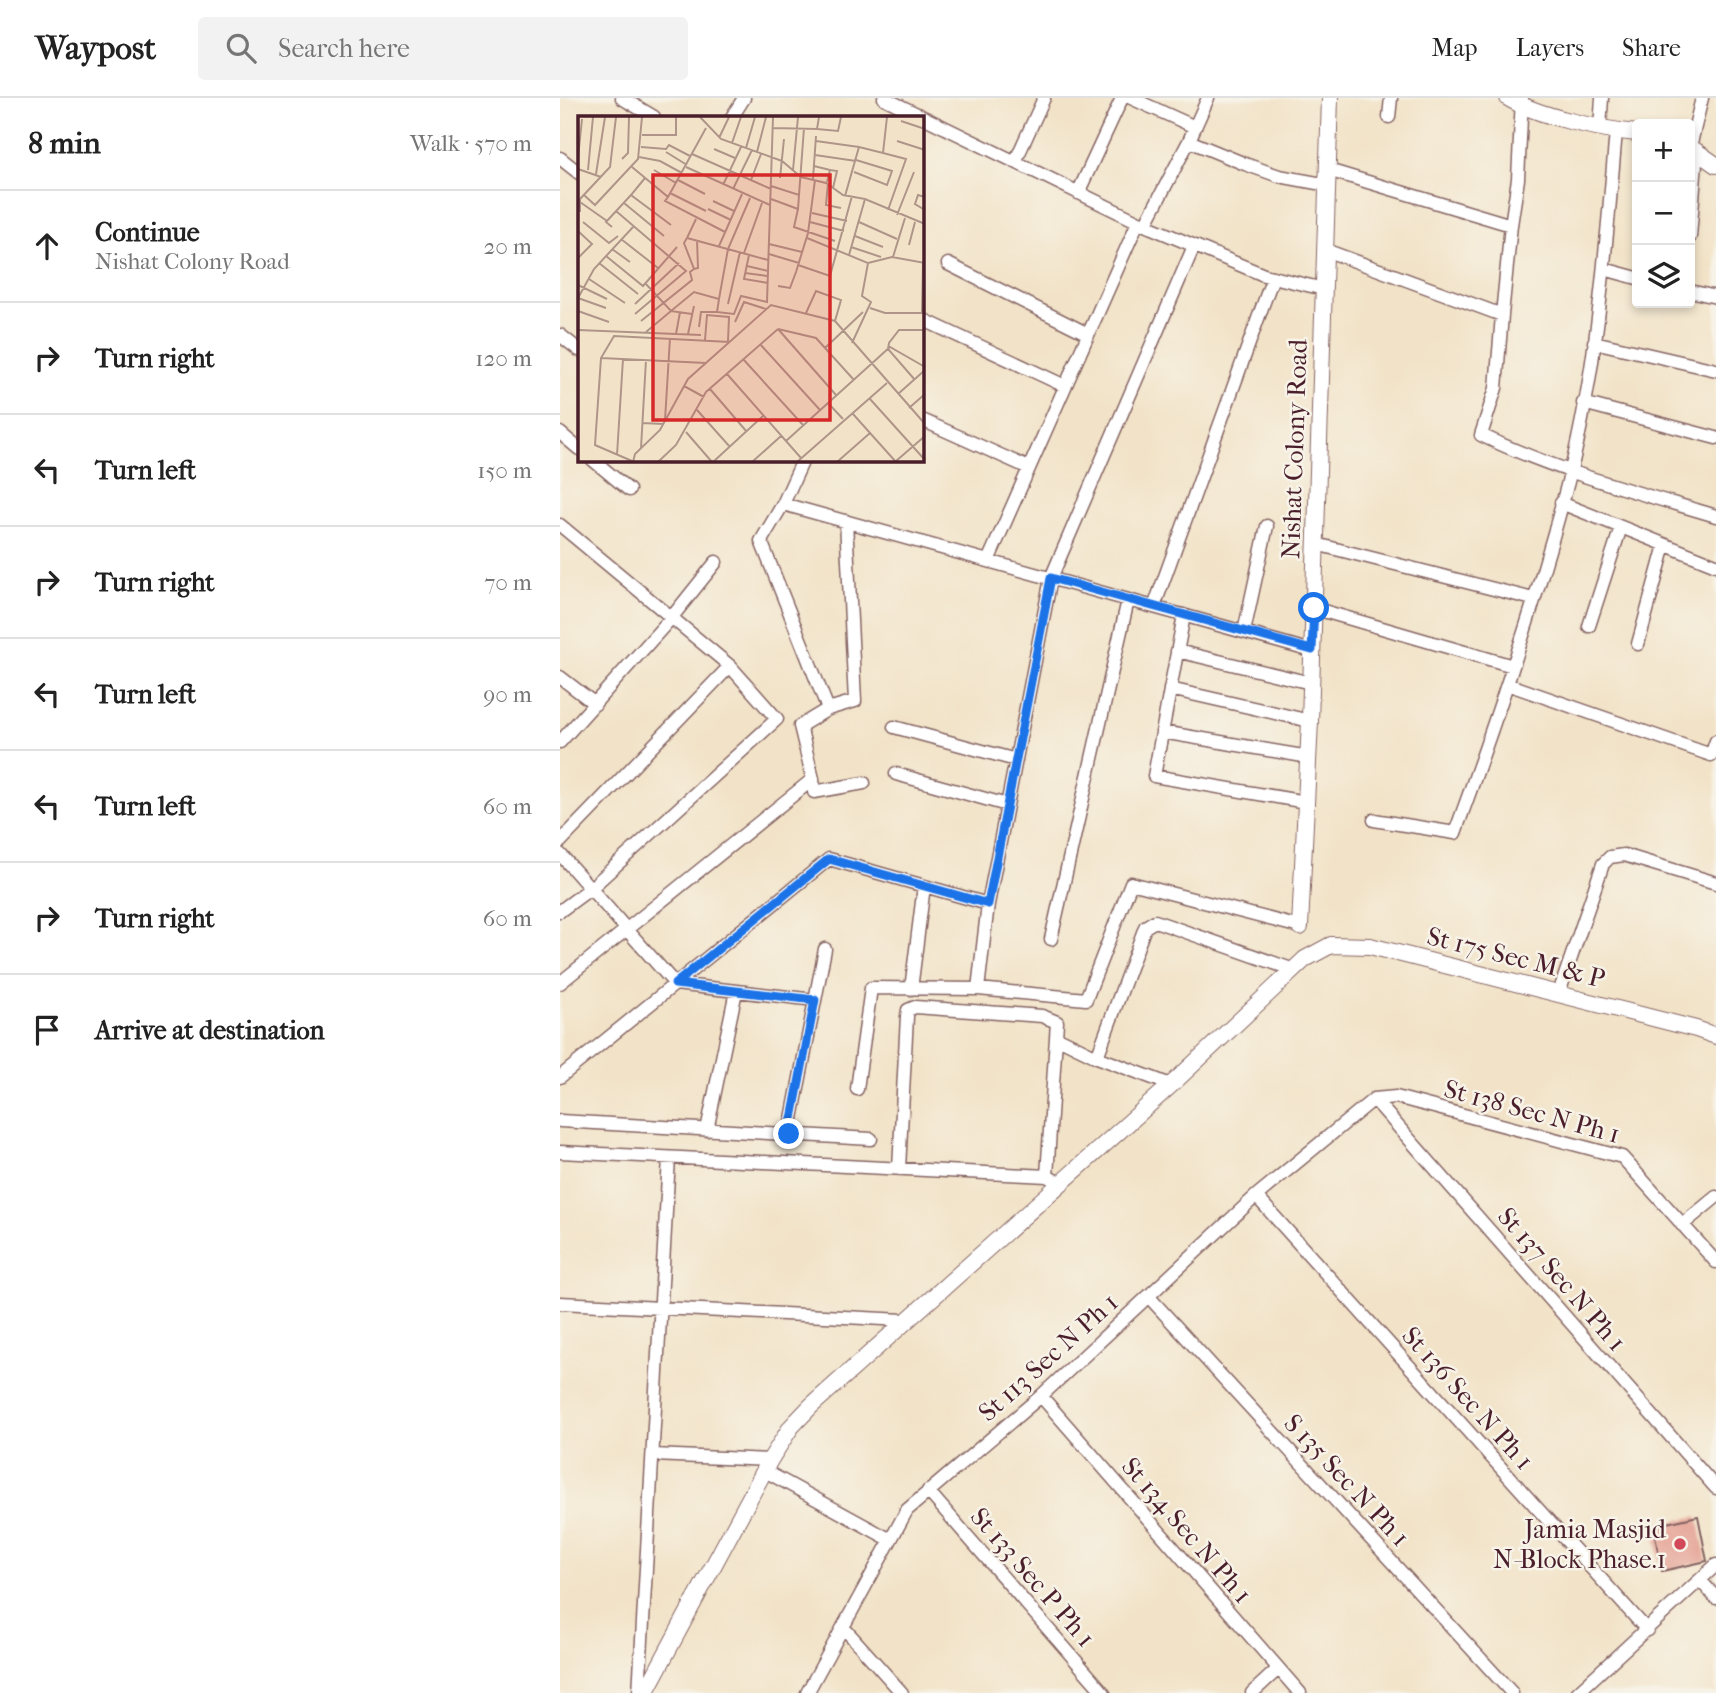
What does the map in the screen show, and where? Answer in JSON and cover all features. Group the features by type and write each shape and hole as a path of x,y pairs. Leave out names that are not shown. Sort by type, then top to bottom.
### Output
{"street":[{"path":"622,98 652,116"},
{"path":"733,116 744,98"},
{"path":"884,98 921,116"},
{"path":"1015,162 1044,98"},
{"path":"1078,193 1122,98"},
{"path":"1131,98 1195,127"},
{"path":"988,561 1088,334 1141,223 1189,141 1208,98"},
{"name":"Nishat Colony Road","path":"1300,927 1310,721 1330,98"},
{"path":"1389,117 1391,98"},
{"path":"1374,820 1455,833 1513,666 1570,472 1594,342 1604,269 1608,130 1602,98"},
{"path":"1695,133 1702,98"},
{"path":"1632,133 1608,130 1517,101 1518,179 1511,225 1496,388 1481,435 1527,457 1570,472 1716,516"},
{"path":"924,118 1194,246 1273,277 1324,289"},
{"path":"1189,141 1279,176 1328,177 1511,225"},
{"path":"1695,150 1716,165"},
{"path":"560,158 578,172"},
{"path":"978,989 988,904 1051,578 1194,246"},
{"path":"1325,250 1502,315"},
{"path":"948,264 1088,334"},
{"path":"1604,269 1632,277"},
{"path":"1154,607 1273,277"},
{"path":"1695,292 1716,297"},
{"path":"924,320 1065,386"},
{"path":"560,335 578,349"},
{"path":"1594,342 1716,370"},
{"path":"1583,404 1716,438"},
{"path":"924,421 1029,468"},
{"path":"560,433 578,448"},
{"path":"595,462 629,490"},
{"path":"802,462 783,504 761,541 828,709"},
{"path":"1561,503 1716,565"},
{"path":"783,504 1312,650"},
{"path":"846,521 855,701 828,709 800,726 814,792 864,783"},
{"path":"560,525 730,666 777,719 591,888 560,911"},
{"path":"1244,632 1267,526"},
{"path":"1589,626 1620,527"},
{"path":"1316,544 1533,599"},
{"path":"1638,644 1665,545"},
{"path":"560,742 672,617 716,562"},
{"path":"1051,939 1128,600"},
{"path":"1314,608 1513,666"},
{"path":"1184,615 1154,776 1306,802"},
{"path":"1177,651 1311,683"},
{"path":"560,842 730,666"},
{"path":"560,677 595,704"},
{"path":"1507,684 1711,755 1716,741"},
{"path":"1170,689 1310,721"},
{"path":"894,727 1016,760"},
{"path":"1162,732 1308,757"},
{"path":"896,774 1007,805"},
{"path":"560,983 813,779"},
{"path":"560,854 675,984 815,1000"},
{"path":"1559,993 1603,864 1610,857 1624,855 1716,883"},
{"path":"560,1077 829,859 988,904"},
{"path":"857,1089 871,988 978,989 1086,999 1130,883 1300,927"},
{"path":"911,989 924,886"},
{"path":"1097,1057 1145,927 1155,921 1299,965"},
{"name":"St 175 Sec M & P","path":"645,1693 791,1427 1054,1180 1171,1085 1299,965 1331,945 1370,946 1716,1036"},
{"path":"789,1134 825,949"},
{"path":"707,1129 736,991"},
{"path":"560,1152 899,1169 1054,1180 1056,1022 1042,1016 915,1007 908,1010 899,1169"},
{"path":"1056,1037 1097,1057 1171,1085"},
{"name":"St 138 Sec N Ph 1","path":"1374,1100 1396,1097 1622,1157 1716,1262"},
{"name":"St 113 Sec N Ph 1","path":"807,1693 907,1510 1041,1396 1256,1196 1374,1100"},
{"name":"St 137 Sec N Ph 1","path":"1374,1100 1716,1488"},
{"path":"560,1121 871,1139"},
{"path":"639,1693 669,1158"},
{"name":"St 136 Sec N Ph 1","path":"1256,1196 1647,1630"},
{"path":"1682,1225 1716,1197"},
{"name":"S 135 Sec N Ph 1","path":"1149,1297 1512,1693"},
{"path":"560,1303 904,1321"},
{"name":"St 134 Sec N Ph 1","path":"1041,1396 1300,1693"},
{"path":"653,1455 768,1466 889,1539"},
{"name":"St 133 Sec P Ph 1","path":"928,1491 1104,1693"},
{"path":"1577,1693 1716,1565"},
{"path":"1700,1580 1716,1598"},
{"path":"844,1628 902,1693"},
{"path":"1252,1693 1278,1669"}],"building":[{"name":"Jamia Masjid N-Block Phase.1","path":"1698,1516 1707,1561 1662,1571 1653,1526"}],"place":[{"name":"Jamia Masjid N-Block Phase.1","path":"1680,1544"}],"route":[{"path":"789,1134 815,1000 675,984 829,859 988,904 1051,578 1312,650 1314,608"}]}
